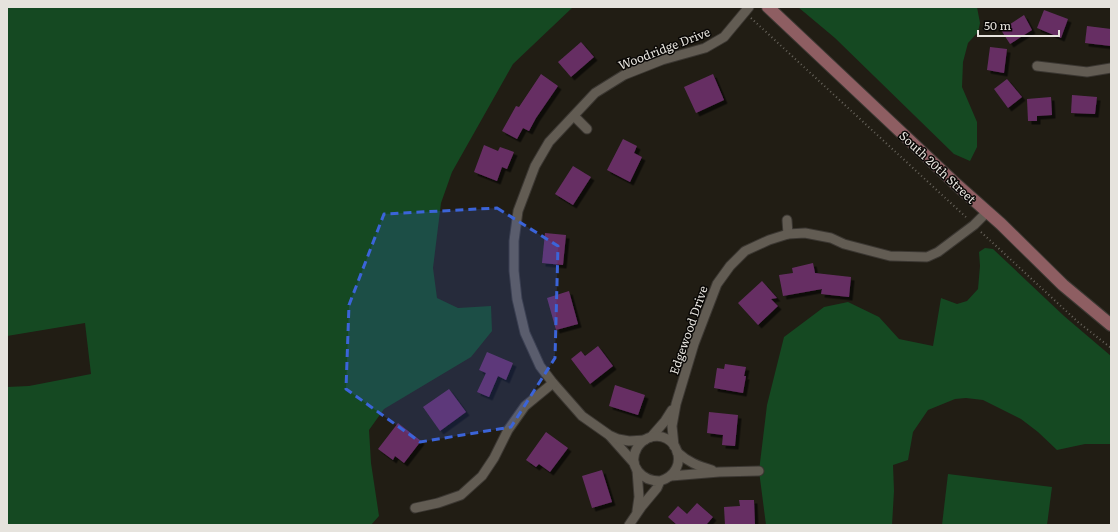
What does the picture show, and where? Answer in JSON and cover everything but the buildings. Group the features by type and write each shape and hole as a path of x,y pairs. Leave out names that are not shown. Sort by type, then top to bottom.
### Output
{"main road":[{"name":"South 20th Street","path":"768,7 1063,285 1111,326"}],"street":[{"name":"Woodridge Drive","path":"648,439 629,441 618,439 609,435 582,416 540,366 525,333 517,299 514,271 514,241 518,211 535,166 549,142 595,93 624,74 662,60 705,48 724,37 746,10"},
{"path":"1037,66 1087,72 1111,68"},
{"path":"574,116 587,129"},
{"name":"Edgewood Drive","path":"676,404 694,344 717,284 730,266 745,251 769,240 788,234 805,233 818,235 844,244 890,256 916,258 927,257 938,252 974,225 987,212"},
{"path":"787,220 788,234"},
{"path":"415,508 438,503 460,495 482,476 494,458 508,430 525,406 553,383"},
{"path":"636,514 639,497 634,457 636,450 639,444 648,439 666,421 676,404"},
{"path":"671,476 678,464 679,458 672,426 676,404"},
{"name":"Woodridge Drive","path":"609,435 635,467"},
{"path":"648,439 664,438 685,459 698,466 719,472"},
{"path":"635,467 646,479 653,481 660,481 671,476 719,472 760,471"},
{"path":"629,525 660,481"}],"path":[{"path":"746,10 1078,322 1111,348"}],"highlighted area":[{"path":"497,208 558,246 555,358 511,427 420,442 346,389 349,305 384,214"}],"green space":[{"path":"7,7 573,7 513,64 452,172 441,203 433,268 437,298 458,308 491,306 492,331 471,357 384,409 369,430 371,463 379,516 371,525 7,525 7,387 29,386 91,374 85,323 7,336"},
{"path":"798,7 977,7 980,23 978,32 968,43 963,62 962,87 977,122 977,147 970,161 954,154 835,38"},
{"path":"985,248 993,249 1064,316 1111,356 1111,444 1085,444 1057,450 1038,432 1021,419 983,400 966,398 955,399 928,410 913,432 908,460 893,465 894,491 892,525 766,525 759,471 767,405 784,337 824,307 848,302 879,317 899,339 933,346 941,298 957,304 967,301 978,289 980,266 979,252"},
{"path":"948,474 1052,487 1047,525 942,525"}]}
